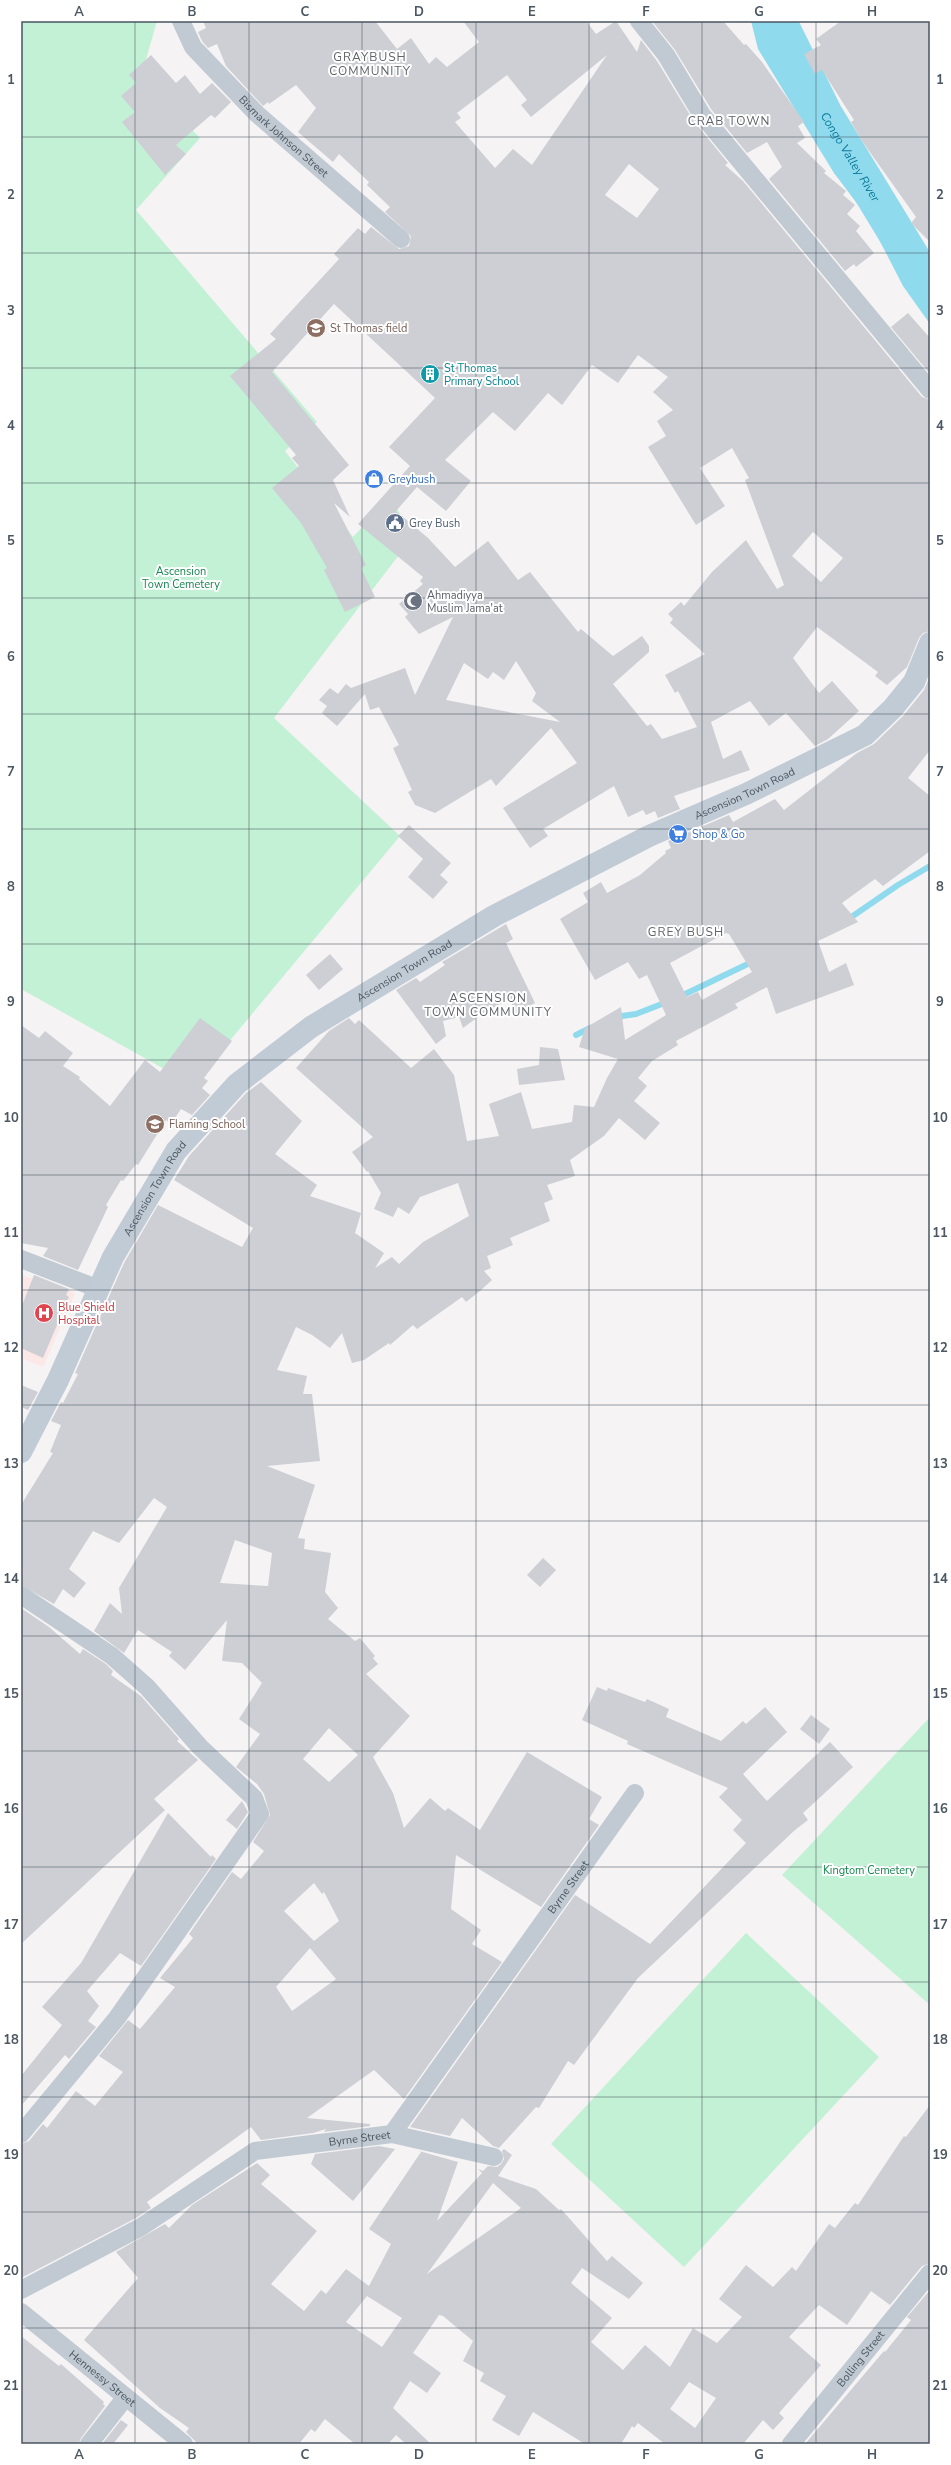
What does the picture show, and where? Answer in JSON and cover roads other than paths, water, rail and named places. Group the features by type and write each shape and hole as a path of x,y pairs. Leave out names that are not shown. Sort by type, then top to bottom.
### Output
{"main road":[{"name":"Ascension Town Road","path":"21,1452 58,1380 113,1257 176,1151 237,1084 311,1027 494,916 649,836 746,794 866,735 893,708 914,682 930,643"}],"street":[{"name":"Bismark Johnson Street","path":"181,21 193,47 257,114 401,238"},
{"path":"639,21 666,55 702,115 930,390"},
{"path":"21,1259 98,1289"},
{"path":"21,1595 112,1656 147,1686 200,1747 254,1798 260,1814 117,2018 21,2134"},
{"name":"Byrne Street","path":"21,2290 141,2227 255,2151 392,2134 634,1793"},
{"path":"392,2134 494,2157"},
{"name":"Bolling Street","path":"791,2444 930,2273"},
{"name":"Hennessy Street","path":"21,2312 125,2398 184,2444"},
{"path":"90,2444 125,2398"}],"water":[{"path":"751,21 787,21 810,78 852,161 930,283 930,324 903,286 868,218 834,173 758,49"}],"waterway":[{"name":"Congo Valley River","path":"778,21 824,114 930,288"},
{"path":"847,920 898,885 930,866"},
{"path":"679,997 754,961"},
{"path":"615,1017 636,1014 667,1002"},
{"path":"576,1035 590,1028"}],"place":[{"name":"St Thomas field","path":"316,328"},
{"name":"St Thomas Primary School","path":"430,374"},
{"name":"Greybush","path":"374,479"},
{"name":"Grey Bush","path":"395,523"},
{"name":"Ahmadiyya Muslim Jama'at","path":"413,601"},
{"name":"Shop & Go","path":"678,834"},
{"name":"Flaming School","path":"155,1124"},
{"name":"Blue Shield Hospital","path":"44,1313"}],"district":[{"name":"GRAYBUSH COMMUNITY","path":"370,64"},
{"name":"CRAB TOWN","path":"729,121"},
{"name":"GREY BUSH","path":"686,932"},
{"name":"ASCENSION TOWN COMMUNITY","path":"488,1005"}],"park label":[{"name":"Ascension Town Cemetery","path":"181,577"},
{"name":"Kingtom Cemetery","path":"869,1870"}]}
